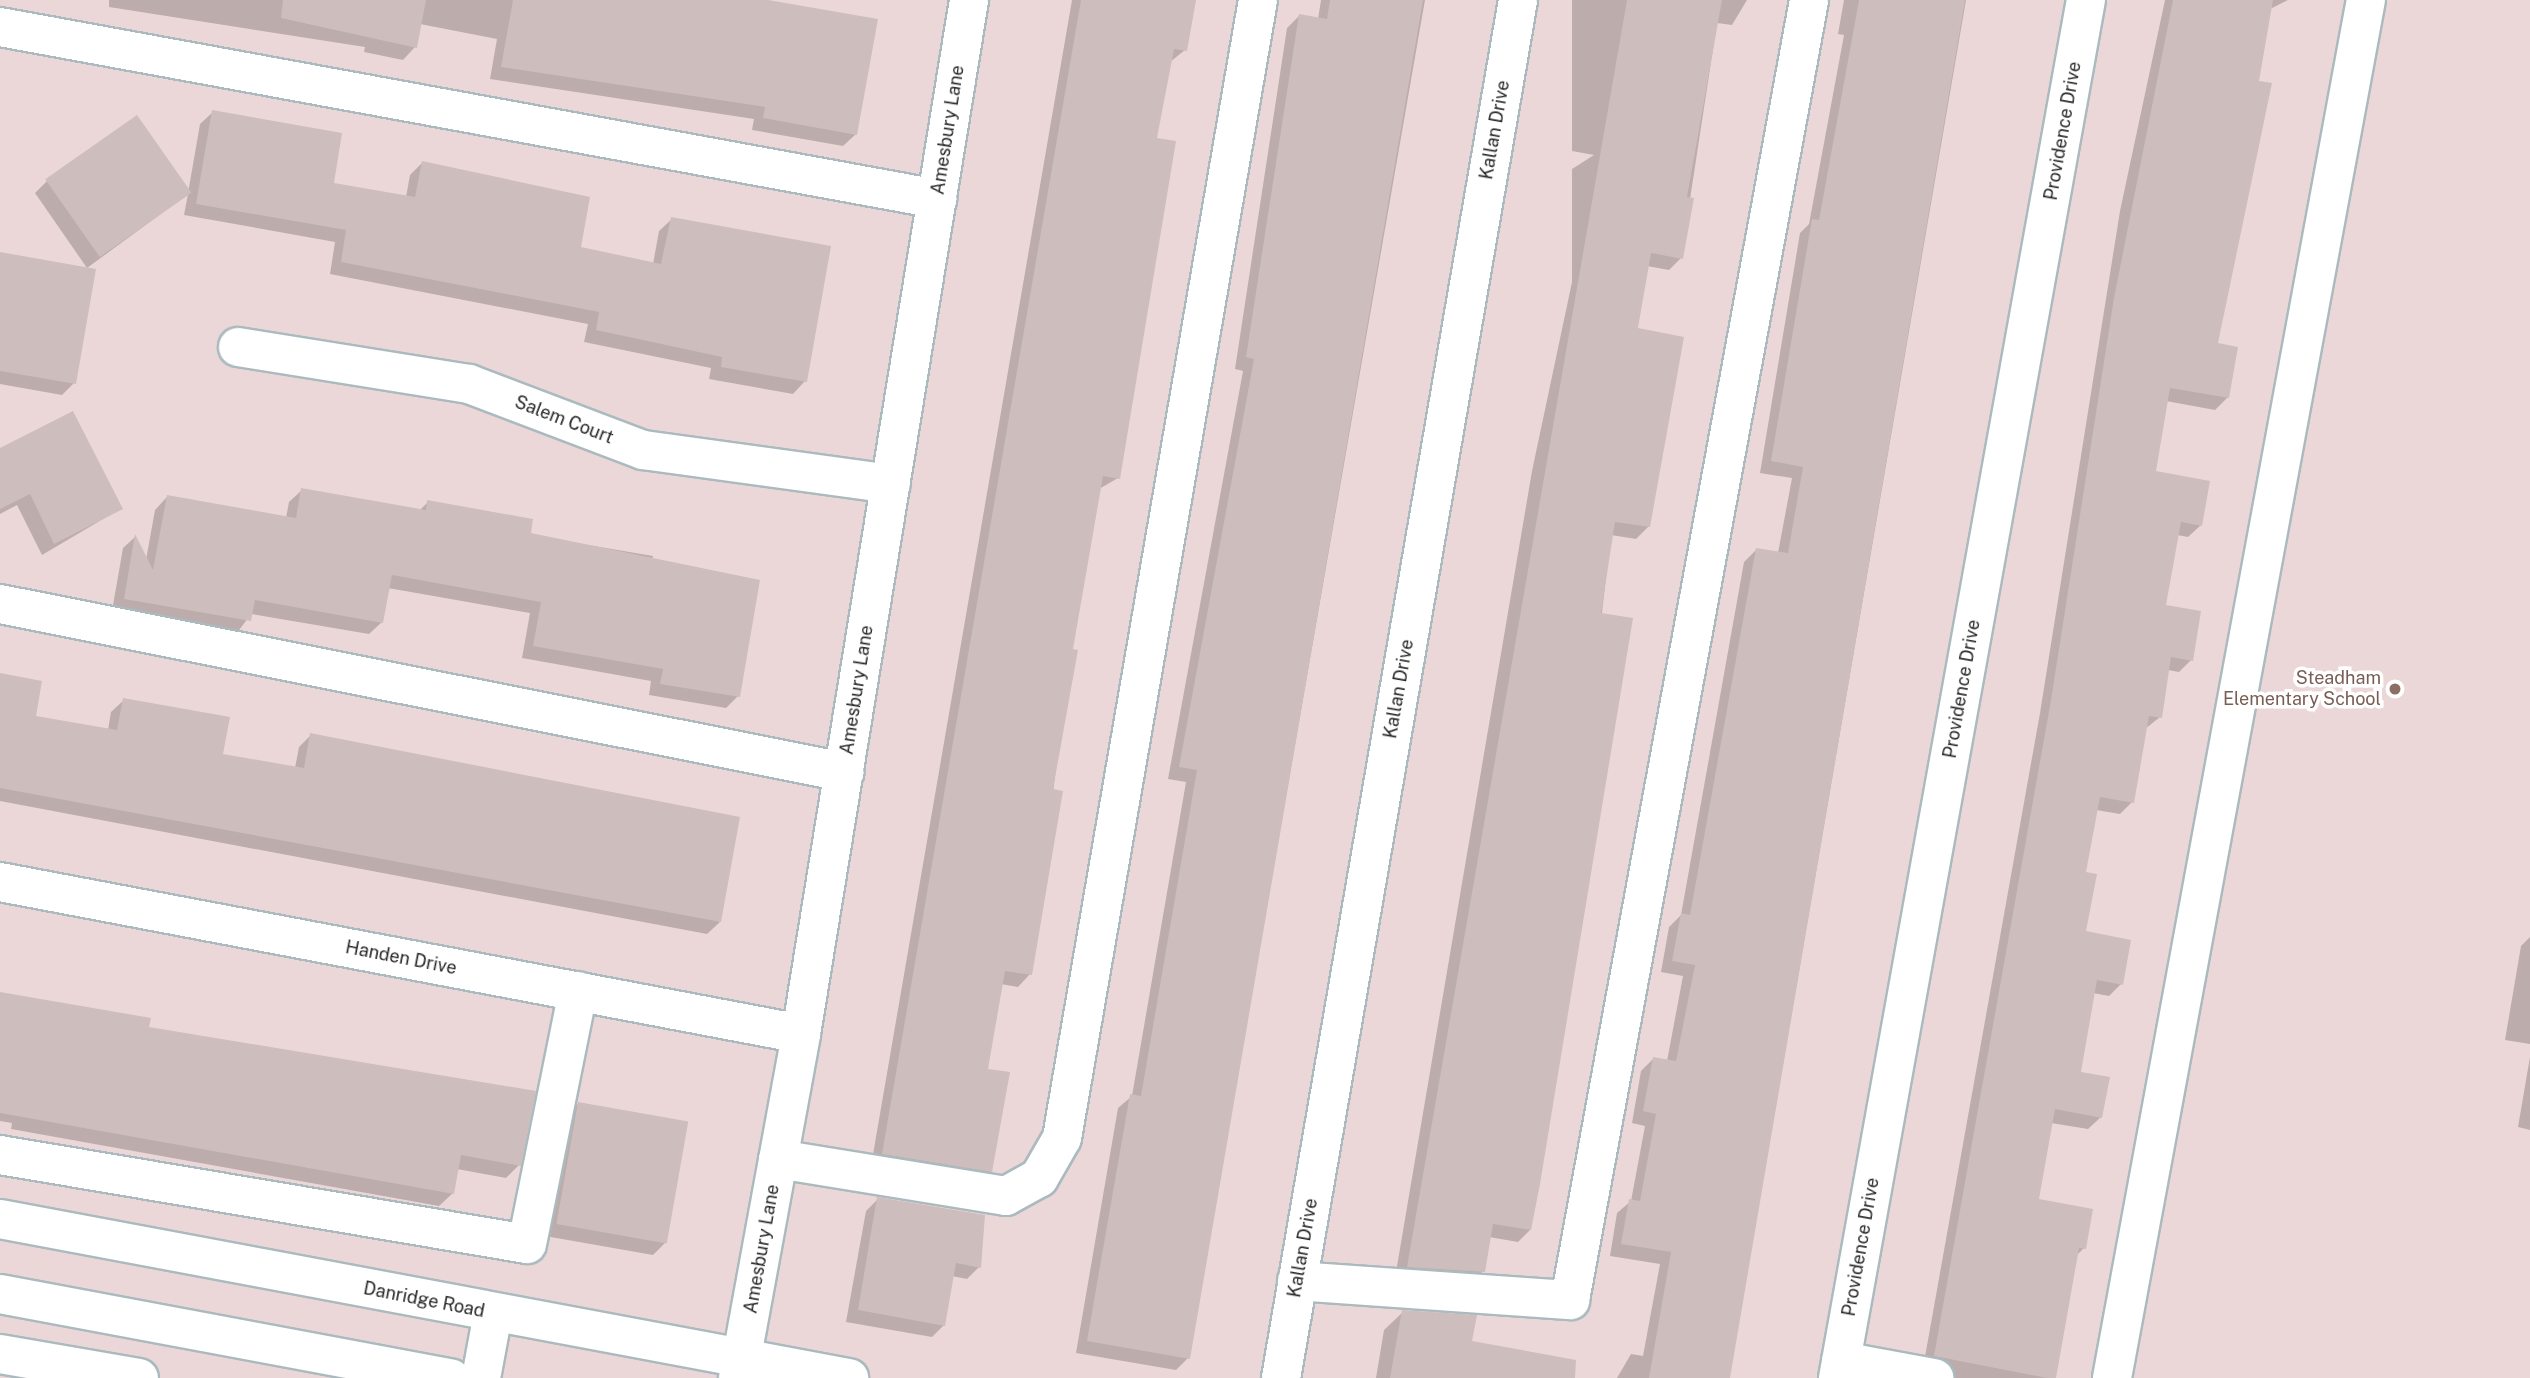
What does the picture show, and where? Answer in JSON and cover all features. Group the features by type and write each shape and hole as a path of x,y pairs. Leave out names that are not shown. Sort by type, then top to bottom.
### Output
{"street":[{"name":"Amesbury Lane","path":"740,1368 801,1034 969,0"},
{"path":"778,1159 1006,1196 1039,1178 1062,1138 1258,0"},
{"name":"Kallan Drive","path":"1281,1378 1518,0"},
{"path":"1297,1281 1570,1300 1809,0"},
{"name":"Providence Drive","path":"1839,1369 2087,0"},
{"path":"2112,1378 2366,0"},
{"path":"0,27 937,199"},
{"name":"Salem Court","path":"238,347 469,384 643,450 891,484"},
{"path":"0,604 844,772"},
{"name":"Handen Drive","path":"0,882 801,1034"},
{"path":"0,1155 527,1244 578,991"},
{"name":"Danridge Road","path":"0,1219 493,1313 740,1368 849,1378"},
{"path":"0,1294 452,1378"},
{"path":"481,1378 493,1313"},
{"path":"0,1354 139,1378"},
{"path":"1839,1369 1934,1378"}],"building":[{"path":"283,0 426,0 417,48 281,18"},
{"path":"513,0 768,0 878,19 857,135 763,118 765,107 501,67"},
{"path":"1081,0 1196,0 1187,51 1174,49 1157,138 1176,141 1120,479 1103,476 1073,649 1078,650 1053,789 1063,791 1032,975 1005,971 988,1069 1010,1072 992,1172 882,1154"},
{"path":"1330,0 1423,0 1190,1359 1087,1341 1130,1094 1141,1096 1197,770 1179,767 1254,359 1246,357 1299,14 1327,19"},
{"path":"1627,0 1722,0 1687,197 1694,198 1683,259 1651,253 1638,328 1684,337 1650,527 1615,522 1601,613 1633,618 1540,1184 1531,1230 1493,1224 1485,1272 1407,1267"},
{"path":"1859,0 1965,0 1730,1378 1649,1378 1671,1252 1621,1244 1629,1199 1640,1201 1656,1114 1643,1111 1653,1057 1676,1061 1695,965 1672,961 1681,913 1690,915 1756,548 1788,553 1803,467 1771,461 1812,219 1819,220"},
{"path":"2173,0 2273,0 2259,81 2272,83 2218,343 2238,347 2229,398 2170,388 2156,471 2210,481 2202,526 2181,522 2166,605 2201,611 2193,661 2171,657 2162,718 2149,716 2134,803 2100,797 2086,872 2097,874 2086,931 2131,940 2123,985 2097,980 2081,1072 2110,1077 2102,1118 2055,1109 2039,1199 2093,1209 2086,1249 2079,1248 2056,1378 2047,1378 1934,1356 2051,700 2114,298"},
{"path":"212,110 342,133 334,183 415,197 422,161 590,197 581,247 661,264 671,217 831,246 807,382 721,367 722,357 596,330 599,312 341,262 346,230 196,204"},
{"path":"137,115 191,193 100,257 45,179"},
{"path":"0,252 96,269 76,384 0,371"},
{"path":"73,411 123,509 54,544 30,494 0,509 0,448"},
{"path":"301,488 426,510 427,500 533,519 531,533 760,580 740,697 660,684 663,669 533,646 541,602 392,575 383,623 255,600 251,621 124,599 135,534 153,570 167,495 296,518"},
{"path":"0,673 42,681 36,716 117,730 123,698 230,717 223,754 304,768 310,733 740,817 721,922 0,788"},
{"path":"0,992 151,1018 149,1027 536,1091 521,1166 461,1155 454,1194 0,1113"},
{"path":"578,1102 688,1121 667,1244 556,1224"},
{"path":"877,1197 985,1215 981,1268 956,1263 945,1326 858,1310"},
{"path":"1402,1310 1477,1315 1472,1341 1576,1360 1575,1378 1390,1378"}],"place":[{"name":"Steadham Elementary School","path":"2395,689"}]}
